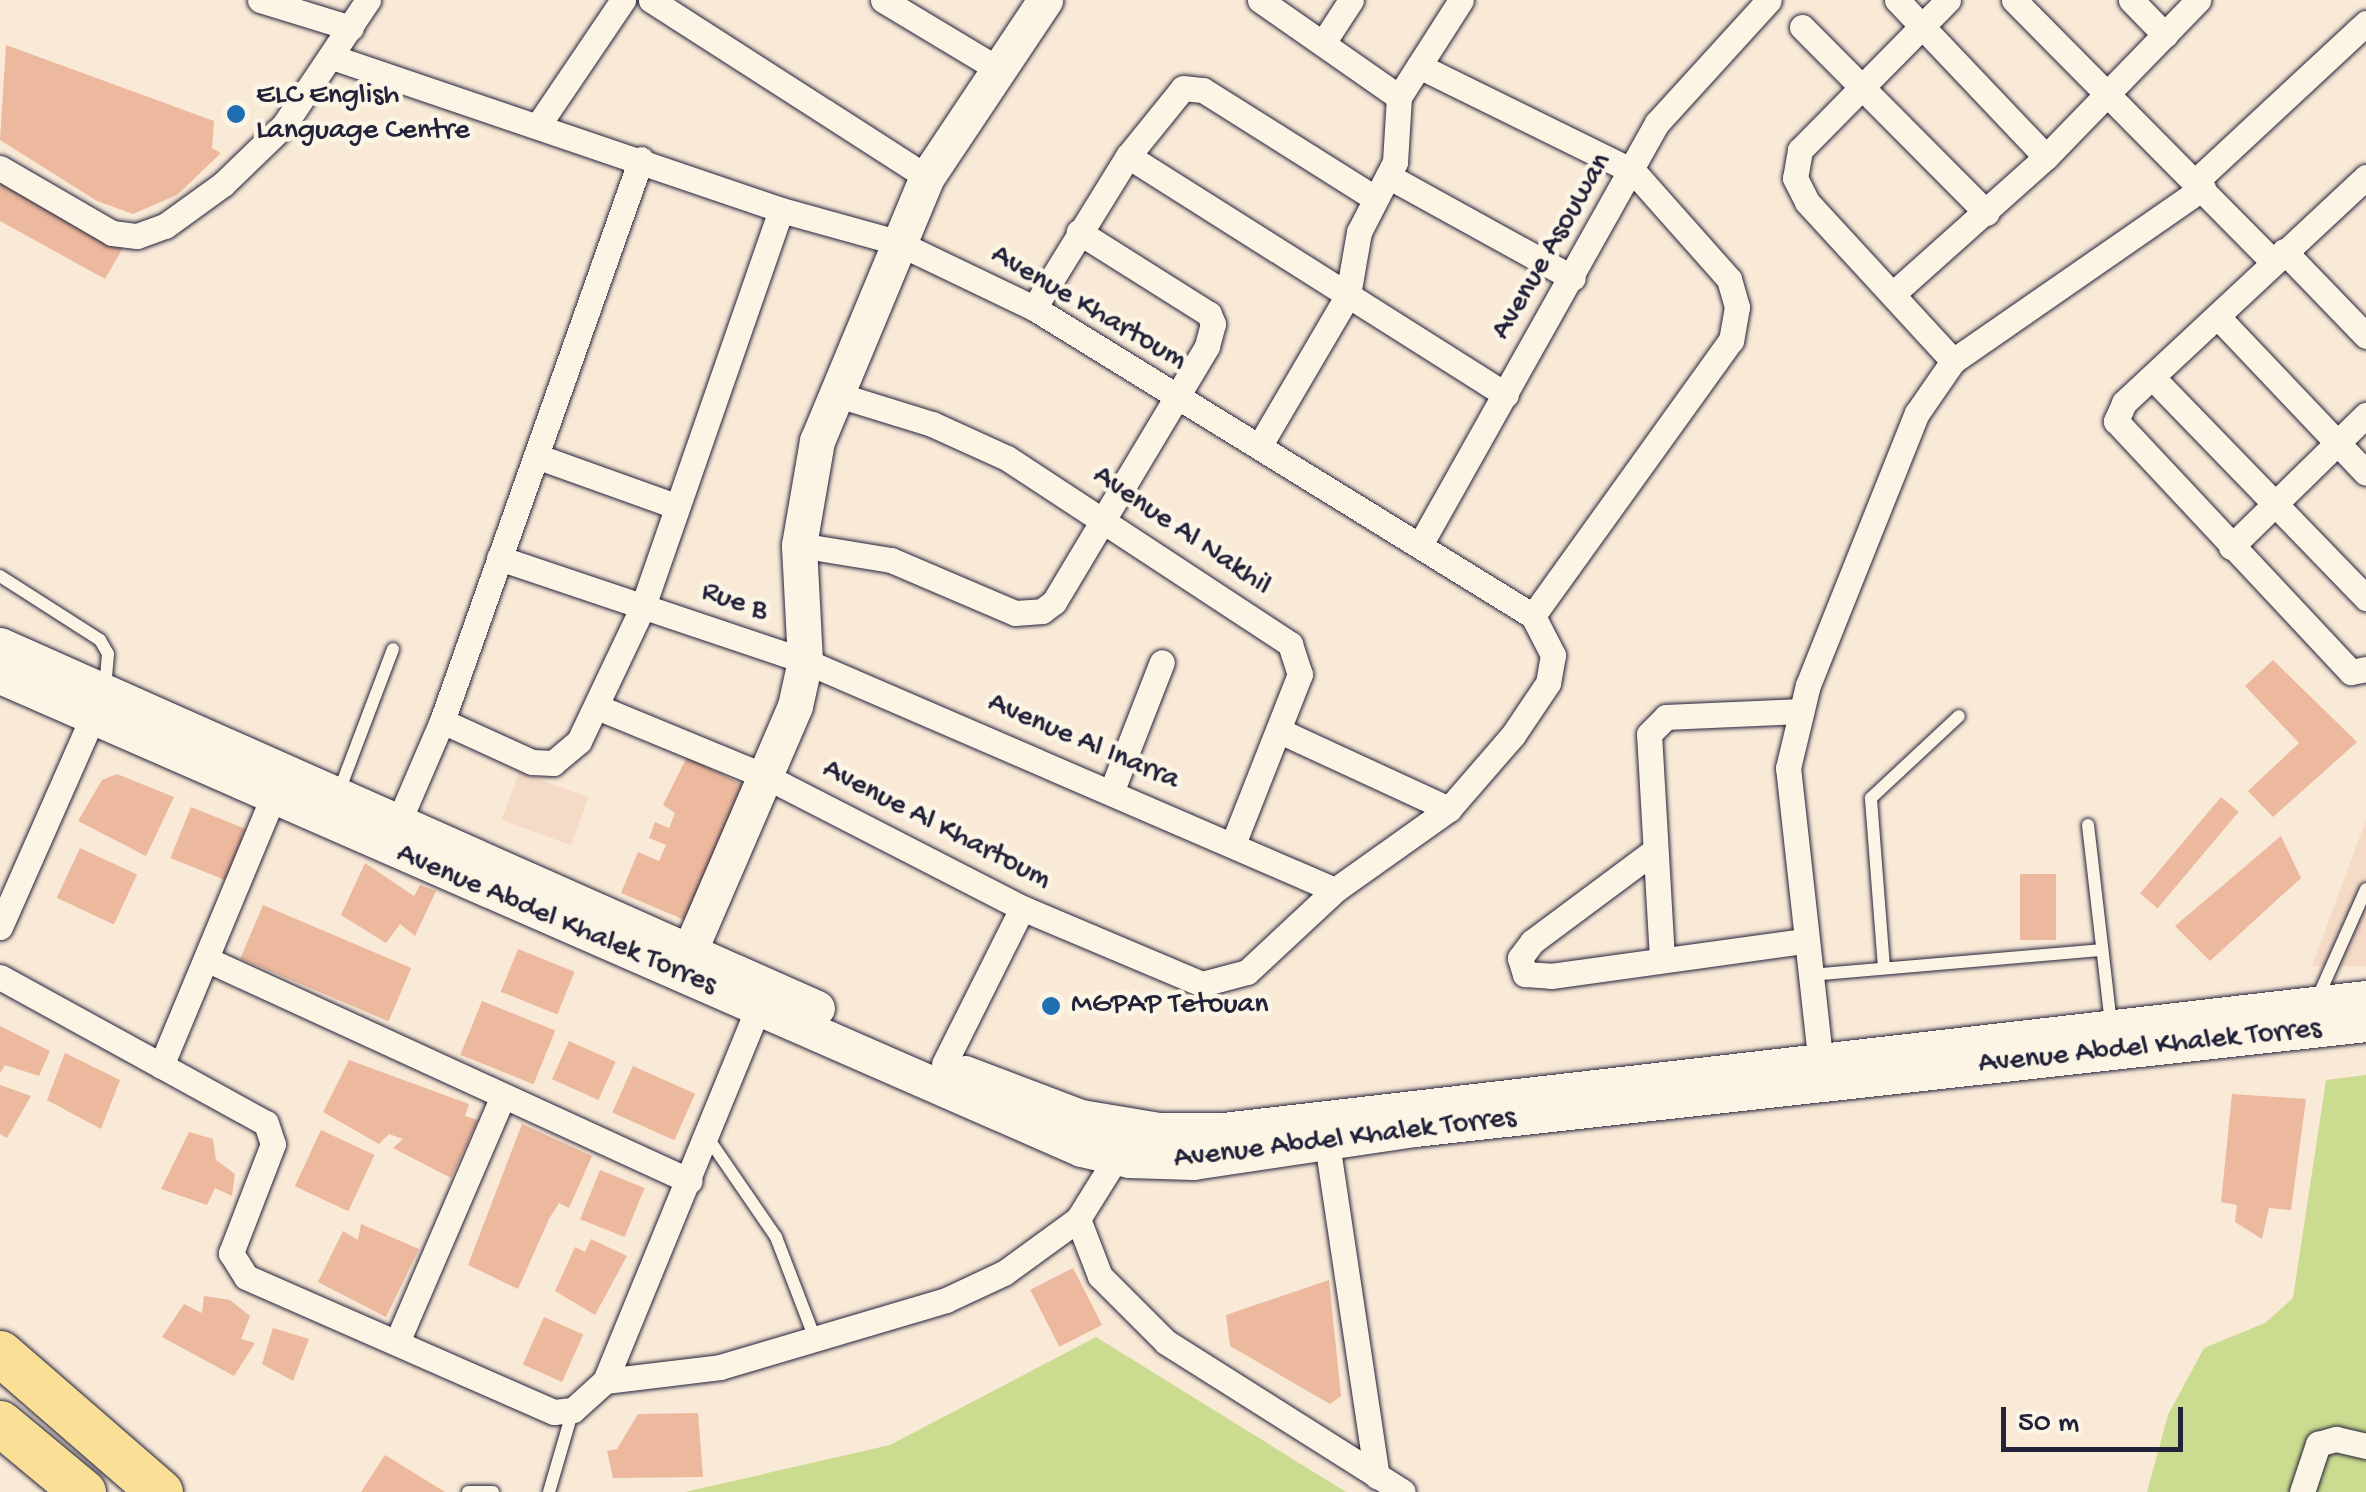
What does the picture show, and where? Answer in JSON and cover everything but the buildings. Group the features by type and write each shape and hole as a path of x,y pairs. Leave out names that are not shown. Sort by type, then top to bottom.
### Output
{"highway":[{"path":"0,1353 160,1492"},
{"path":"0,1423 82,1492"}],"main road":[{"path":"684,963 767,778 805,661 800,544 814,456 835,394 896,242 927,178 1045,0"},
{"name":"Avenue Abdel Khalek Torres","path":"0,645 98,707 273,797 944,1064 1125,1142 1192,1162 1821,1072"},
{"name":"Avenue Abdel Khalek Torres","path":"0,676 98,707 337,796 684,963 758,1008 1081,1149 1222,1130 1821,1072 2113,1039 2366,1024"},
{"name":"Avenue Abdel Khalek Torres","path":"2113,1039 2366,998"}],"street":[{"path":"260,0 351,28"},
{"path":"0,168 112,233 137,236 165,226 209,195 284,125 335,58 368,0"},
{"path":"539,124 623,0"},
{"path":"651,0 927,178"},
{"path":"883,0 998,70"},
{"path":"1260,0 1399,98"},
{"path":"1323,43 1352,0"},
{"path":"1260,445 1348,294 1359,232 1399,141 1399,98 1461,0"},
{"name":"Avenue Asouwan","path":"1420,545 1678,93 1769,0"},
{"path":"1897,0 2046,157"},
{"path":"1948,0 1800,150 1795,178 1807,202 1895,292 1952,361"},
{"path":"2014,0 2199,185 2366,336"},
{"path":"2131,0 2165,34"},
{"path":"1895,292 2046,157 2198,0"},
{"path":"1821,1072 1788,801 1801,711 1917,412 1952,361 2199,185 2366,23"},
{"path":"1802,27 1859,89 1987,213"},
{"name":"Avenue Khartoum","path":"335,58 539,124 781,210 896,242 1034,308 1533,616"},
{"path":"1334,890 1449,808 1484,775 1548,683 1552,655 1533,616 1737,323 1730,278 1634,172 1419,66"},
{"path":"1034,308 1128,156 1176,92 1190,86 1381,186 1573,278"},
{"path":"1128,156 1506,395"},
{"path":"398,823 442,721 641,159"},
{"path":"2361,192 2278,256 2116,413 2118,429 2351,672 2366,669"},
{"path":"442,721 532,762 553,763 578,741 598,707 643,606 781,210"},
{"path":"800,544 891,560 1028,614 1054,602 1211,334 1208,314 1079,232"},
{"path":"2217,316 2366,473"},
{"path":"2152,377 2366,598"},
{"name":"Avenue Al Nakhil","path":"835,394 974,442 1103,518 1290,644 1302,663 1282,732 1233,844"},
{"path":"2231,546 2366,415"},
{"path":"536,456 676,506"},
{"name":"Rue B","path":"499,558 805,661"},
{"name":"Avenue Al Inarra","path":"805,661 1112,790 1334,890"},
{"path":"1112,790 1162,662"},
{"path":"0,927 98,707"},
{"name":"Avenue Al Khartoum","path":"598,707 767,778 1022,908 1202,984 1247,972 1334,890"},
{"path":"1662,958 1648,747 1656,723 1666,717 1801,711"},
{"path":"1282,732 1449,808"},
{"path":"161,1066 273,797"},
{"path":"1654,851 1532,942 1520,966 1525,974 1551,976 1803,941"},
{"path":"944,1064 1022,908"},
{"path":"206,958 690,1181"},
{"path":"2,982 252,1111 271,1133 272,1144 234,1234 236,1266 246,1277 554,1412 573,1410 604,1382 708,1138 758,1008"},
{"path":"397,1342 503,1096"},
{"path":"604,1382 720,1367 816,1342 990,1280 1078,1219 1125,1142"},
{"path":"1328,1143 1377,1476"},
{"path":"1078,1219 1100,1276 1166,1342 1403,1492"},
{"path":"2302,1492 2318,1444 2336,1439 2366,1446"}],"lane":[{"path":"0,576 100,640 110,678 98,707"},
{"path":"337,796 393,649"},
{"path":"1884,968 1871,798 1960,716"},
{"path":"2088,825 2113,1039"},
{"path":"2315,1004 2366,889"},
{"path":"1808,975 2100,950"},
{"path":"708,1138 776,1238 816,1342"},
{"path":"549,1492 573,1410"},
{"path":"468,1492 493,1492"}],"shaded area":[{"path":"519,772 589,797 571,845 502,820"},
{"path":"2366,820 2366,966 2312,966"}],"green space":[{"path":"2366,1075 2366,1492 2147,1492 2168,1415 2204,1348 2265,1323 2293,1298 2326,1080"},
{"path":"1096,1337 1346,1492 685,1492 890,1445"}],"place":[{"name":"ELC English Language Centre","path":"236,114"},
{"name":"MGPAP Tetouan","path":"1051,1006"}]}
